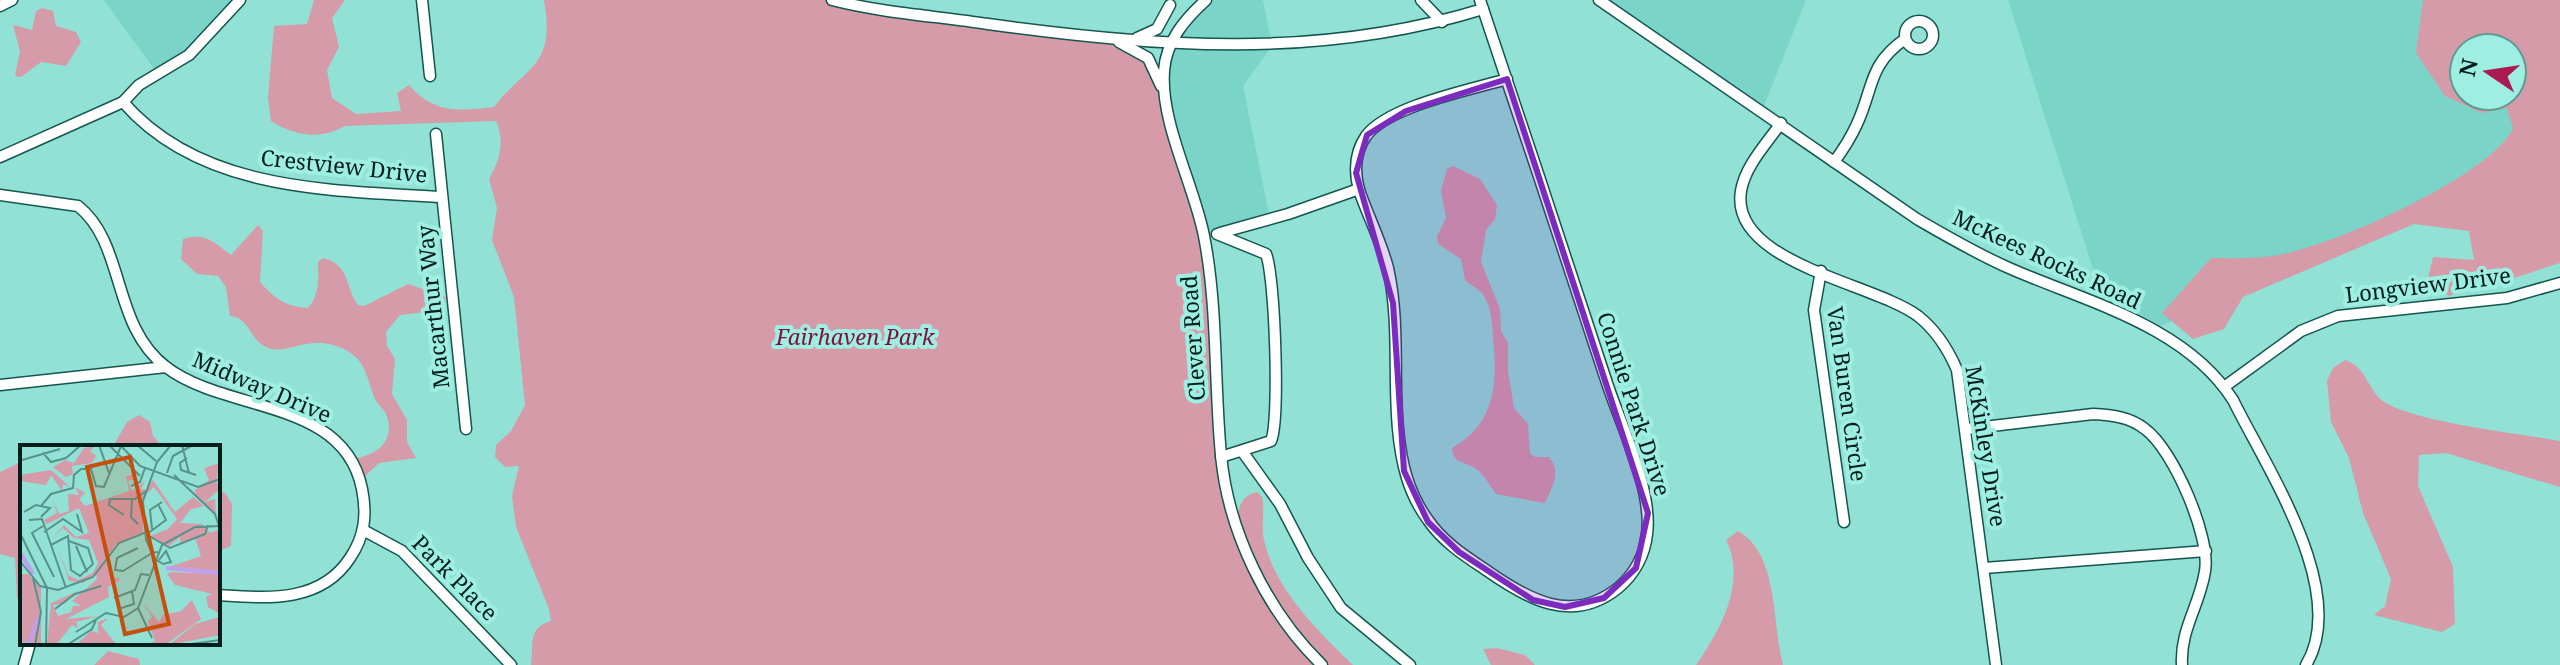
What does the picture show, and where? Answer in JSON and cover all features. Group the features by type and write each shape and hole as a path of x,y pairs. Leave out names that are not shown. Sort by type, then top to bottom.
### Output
{"street":[{"path":"0,6 12,0"},
{"path":"0,157 123,102 139,85 189,55 240,0"},
{"path":"422,0 430,76"},
{"path":"832,0 865,8 1127,40 1272,46 1442,22 1481,4"},
{"name":"Clever Road","path":"1206,0 1185,20 1171,42 1164,68 1166,98 1204,236 1214,311 1221,457 1237,525 1251,563 1271,600 1322,665"},
{"path":"1421,0 1442,22"},
{"name":"McKees Rocks Road","path":"1599,0 1834,162 1972,251 2152,330 2204,366 2224,387 2314,569 2322,622 2319,639 2306,665"},
{"path":"1127,40 1146,36 1157,29 1169,3 1185,20"},
{"name":"Connie Park Drive","path":"1481,4 1507,79 1648,513 1645,548 1636,568 1621,586 1604,598 1565,607 1533,600 1459,552 1428,522 1404,471 1397,419 1395,334 1388,270 1359,189 1356,160 1360,147 1377,125 1406,111 1507,79"},
{"path":"1110,38 1135,48 1148,58 1166,98"},
{"path":"1834,162 1857,124 1874,71 1883,57 1905,39"},
{"name":"Crestview Drive","path":"123,102 140,121 174,148 251,177 352,191 441,197"},
{"name":"McKinley Drive","path":"1781,123 1745,176 1740,192 1744,220 1760,243 1904,307 1931,327 1950,352 1957,370 1967,429 1996,665"},
{"name":"Macarthur Way","path":"436,134 466,429"},
{"path":"1204,236 1288,214 1359,189"},
{"name":"Midway Drive","path":"0,195 63,201 78,206 90,216 99,229 133,327 166,367 234,398 322,428 340,444 360,478 365,515 363,530"},
{"path":"1217,234 1260,249 1266,254 1271,271 1273,434 1265,444 1221,457"},
{"name":"Van Buren Circle","path":"1821,271 1814,310 1844,522"},
{"name":"Longview Drive","path":"2224,387 2301,331 2338,316 2507,298 2560,283"},
{"path":"0,385 166,367"},
{"path":"1967,429 2093,414 2129,420 2146,429 2161,445 2200,521 2206,551 2202,587 2183,635 2182,665"},
{"path":"1242,451 1280,504 1308,558 1341,608 1410,665"},
{"path":"220,595 260,598 311,591 347,562 363,530"},
{"name":"Park Place","path":"363,530 402,551 511,665"},
{"path":"1984,568 2206,551"},
{"path":"24,665 29,645"}],"highlighted area":[{"path":"1507,79 1648,513 1636,568 1604,598 1565,607 1533,600 1459,552 1428,522 1404,471 1393,303 1356,173 1367,135 1406,111"}],"shaded area":[{"path":"104,0 240,0 189,55 157,73"},
{"path":"1206,0 1263,0 1272,46 1243,86 1270,219 1204,236 1166,98 1166,54"},
{"path":"1599,0 1806,0 1762,111"},
{"path":"2008,0 2560,0 2560,151 2152,330 2105,307"}],"green space":[{"name":"Fairhaven Park","path":"314,0 345,0 332,18 339,47 327,70 332,98 356,114 401,111 397,93 409,85 438,106 458,109 494,107 542,53 547,22 544,0 832,0 1081,35 1135,48 1157,75 1204,236 1221,457 1237,525 1271,600 1322,665 531,665 533,638 538,628 551,621 549,609 516,527 512,496 519,466 505,467 495,457 496,445 511,431 525,405 514,297 492,240 497,208 489,179 500,151 499,129 496,121 345,126 317,135 298,133 271,121 268,97 274,26 307,24"},
{"path":"2423,0 2560,0 2560,263 2508,280 2479,281 2450,296 2426,287 2433,257 2474,260 2469,231 2414,224 2243,297 2224,329 2193,339 2162,313 2211,258 2272,256 2330,240 2404,208 2473,168 2498,148 2513,129 2508,112 2528,112 2528,32 2448,32 2448,97 2416,53"},
{"path":"42,8 53,11 56,26 76,32 81,42 66,66 41,62 21,77 15,76 20,51 13,25 32,30 36,11"},
{"path":"1453,166 1480,179 1497,205 1495,219 1486,230 1481,262 1500,309 1501,331 1508,343 1508,371 1514,408 1528,424 1530,453 1535,457 1549,457 1555,468 1545,503 1496,494 1478,470 1457,460 1453,453 1452,448 1477,427 1485,415 1494,387 1495,372 1492,322 1487,301 1465,280 1461,259 1438,244 1437,236 1446,218 1441,190 1447,169"},
{"path":"258,225 263,231 260,282 287,304 308,308 312,303 318,281 318,262 323,258 343,271 358,305 364,306 408,284 446,297 443,310 400,315 386,332 387,346 395,359 392,394 407,420 407,442 416,458 379,463 365,476 352,459 369,455 382,446 389,432 389,424 357,359 331,344 282,349 266,347 246,324 230,316 226,287 218,276 197,274 181,259 183,239 203,238 231,255"},
{"path":"2345,360 2358,368 2380,398 2401,410 2445,422 2560,441 2560,487 2446,453 2419,455 2418,486 2453,567 2455,624 2442,632 2374,615 2385,606 2391,579 2363,513 2349,458 2331,422 2327,381 2333,368"},
{"path":"139,415 150,422 153,436 161,445 114,445 127,422"},
{"path":"20,463 20,600 17,598 15,558 0,554 0,472"},
{"path":"220,492 225,493 232,504 231,546 220,550"},
{"path":"1257,492 1263,502 1264,540 1278,576 1300,608 1353,665 1327,665 1298,631 1260,576 1246,547 1239,522 1242,503"},
{"path":"1738,531 1761,556 1767,573 1783,665 1696,665 1728,605 1734,572 1726,540"},
{"path":"1497,648 1525,655 1535,665 1491,665 1483,649"},
{"path":"108,651 139,659 140,665 94,665"}]}
